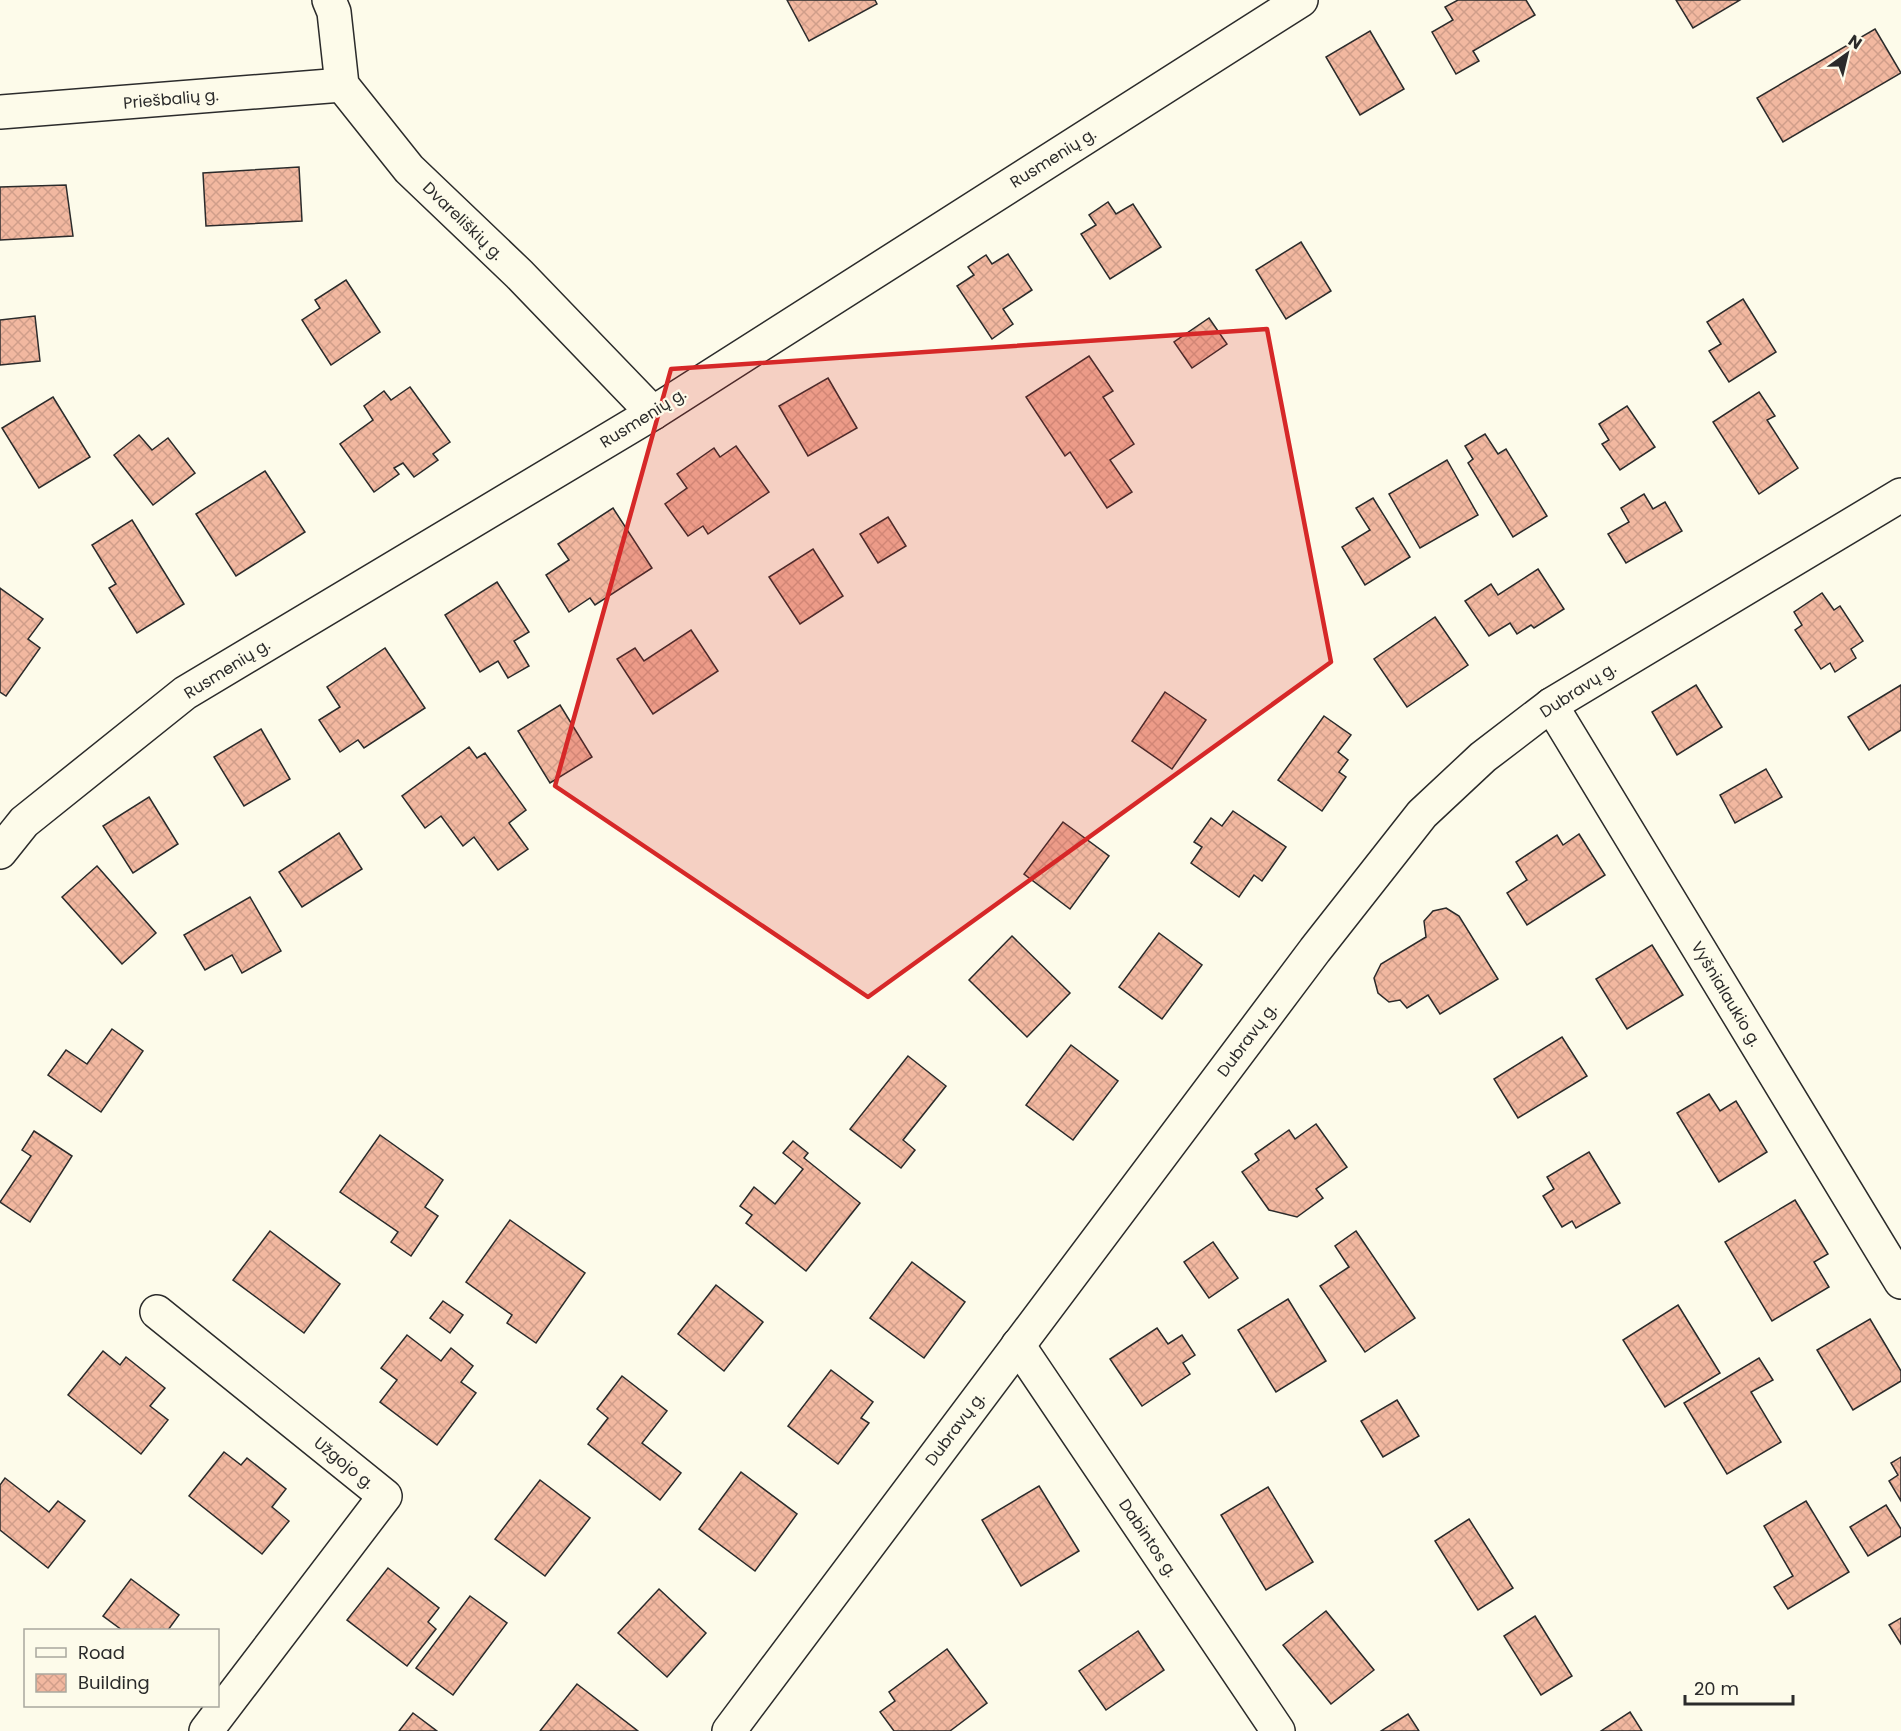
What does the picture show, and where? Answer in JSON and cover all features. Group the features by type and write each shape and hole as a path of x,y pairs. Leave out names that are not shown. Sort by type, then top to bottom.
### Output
{"street":[{"path":"329,0 334,12 342,85"},
{"name":"Rusmenių g.","path":"0,852 24,822 185,693 653,412 1301,0"},
{"name":"Priešbalių g.","path":"0,112 342,85"},
{"name":"Dvareliškių g.","path":"342,85 408,169 519,274 653,412"},
{"name":"Dubravų g.","path":"729,1731 1315,950 1422,814 1483,758 1551,705 1901,495"},
{"name":"Vyšnialaukio g.","path":"1551,705 1901,1282"},
{"name":"Užgojo g.","path":"157,1312 385,1496 206,1731"},
{"name":"Dabintos g.","path":"1018,1345 1278,1731"}],"highlighted area":[{"path":"1267,329 1331,662 868,997 555,786 671,369"}],"building":[{"path":"787,0 875,0 877,4 809,41"},
{"path":"1458,0 1526,0 1535,15 1473,51 1479,61 1456,74 1432,32 1453,20 1445,7"},
{"path":"1676,0 1740,0 1693,28"},
{"path":"1875,29 1901,73 1783,142 1757,98"},
{"path":"1370,31 1404,89 1360,115 1326,57"},
{"path":"299,167 302,221 206,226 203,173"},
{"path":"66,185 73,236 0,240 0,187"},
{"path":"1108,202 1116,214 1133,204 1161,247 1110,279 1081,234 1096,225 1089,215"},
{"path":"1301,242 1331,291 1286,319 1256,270"},
{"path":"1008,254 1032,290 1003,309 1013,324 992,339 957,286 974,275 968,267 986,255 992,264"},
{"path":"346,280 380,332 331,365 302,320 320,308 315,300"},
{"path":"1743,299 1776,352 1729,382 1709,351 1721,344 1707,322"},
{"path":"35,316 40,361 0,365 0,320"},
{"path":"1209,318 1227,344 1192,368 1174,342"},
{"path":"1089,356 1113,391 1103,397 1134,444 1110,460 1132,492 1107,508 1070,452 1065,456 1026,397"},
{"path":"828,378 857,428 808,456 779,406"},
{"path":"410,387 450,442 433,454 438,460 414,477 403,463 394,468 399,474 374,492 340,444 373,420 364,406 384,391 391,400"},
{"path":"1759,392 1775,416 1767,420 1798,468 1759,494 1713,422"},
{"path":"53,397 90,457 39,488 2,428"},
{"path":"1627,406 1655,447 1620,470 1602,444 1609,440 1599,424"},
{"path":"1485,434 1498,454 1506,449 1547,516 1513,537 1468,463 1473,459 1465,446"},
{"path":"139,435 152,450 168,438 195,473 153,505 114,455"},
{"path":"736,446 769,492 708,534 703,526 688,536 665,504 687,488 677,474 714,448 720,457"},
{"path":"1447,460 1478,515 1420,548 1389,494"},
{"path":"265,471 305,532 236,576 196,514"},
{"path":"1644,494 1653,509 1665,502 1682,531 1626,563 1608,534 1629,522 1621,508"},
{"path":"1373,498 1410,557 1365,585 1342,547 1370,530 1356,508"},
{"path":"613,508 652,568 595,605 590,598 569,612 546,575 569,560 558,544"},
{"path":"888,517 906,546 878,563 860,534"},
{"path":"132,520 184,604 137,633 109,588 116,584 92,545"},
{"path":"813,549 843,596 800,624 769,577"},
{"path":"1538,569 1564,609 1534,628 1531,625 1517,634 1510,623 1489,636 1465,601 1491,584 1498,595"},
{"path":"497,582 529,632 514,641 529,666 508,678 498,661 480,672 445,615"},
{"path":"0,588 43,619 28,639 40,648 6,696 0,692"},
{"path":"1822,593 1834,610 1840,606 1863,641 1851,649 1856,658 1835,672 1830,663 1821,669 1795,630 1802,625 1794,612"},
{"path":"1435,617 1468,665 1407,707 1374,659"},
{"path":"691,630 718,671 653,714 617,659 635,648 644,661"},
{"path":"385,648 425,708 364,748 358,740 340,752 319,720 340,707 327,687"},
{"path":"1696,685 1722,727 1677,755 1652,712"},
{"path":"1901,685 1901,730 1869,750 1848,717"},
{"path":"1165,692 1206,720 1172,769 1132,741"},
{"path":"560,705 592,757 550,783 518,731"},
{"path":"1324,716 1351,735 1338,752 1348,760 1339,772 1346,777 1322,811 1278,780"},
{"path":"261,729 290,779 244,806 214,757"},
{"path":"469,747 477,758 485,753 526,810 509,823 528,849 498,870 474,837 463,846 441,816 425,828 402,796"},
{"path":"1766,769 1782,797 1735,823 1720,795"},
{"path":"149,797 178,844 133,873 103,826"},
{"path":"1233,811 1286,847 1262,881 1254,875 1239,897 1191,863 1202,847 1194,842 1211,818 1222,826"},
{"path":"1063,822 1109,856 1070,909 1024,874"},
{"path":"339,833 362,869 302,907 279,872"},
{"path":"1579,834 1605,875 1527,925 1507,893 1527,880 1516,862 1557,835 1563,845"},
{"path":"97,866 156,933 122,964 62,897"},
{"path":"250,897 281,951 242,973 232,955 205,970 184,935"},
{"path":"1446,908 1459,916 1498,979 1440,1014 1428,995 1407,1008 1400,1000 1389,1002 1378,993 1374,978 1381,964 1426,937 1424,921 1433,911"},
{"path":"1159,933 1202,965 1162,1019 1119,987"},
{"path":"1012,936 1070,993 1027,1037 969,980"},
{"path":"1652,945 1683,995 1627,1029 1596,979"},
{"path":"112,1029 143,1051 101,1112 48,1075 66,1050 87,1064"},
{"path":"1562,1037 1587,1076 1518,1118 1494,1079"},
{"path":"1071,1045 1118,1081 1073,1140 1026,1105"},
{"path":"908,1056 946,1086 903,1140 915,1150 901,1168 850,1129"},
{"path":"1709,1094 1720,1111 1736,1101 1767,1152 1719,1182 1677,1113"},
{"path":"1316,1124 1347,1167 1316,1189 1323,1198 1297,1217 1269,1210 1242,1172 1259,1160 1255,1154 1289,1130 1295,1139"},
{"path":"34,1131 72,1156 30,1222 0,1202 31,1156 22,1150"},
{"path":"380,1135 443,1180 425,1207 438,1216 411,1256 391,1242 398,1232 340,1192"},
{"path":"793,1141 808,1153 804,1158 860,1203 806,1271 746,1223 752,1215 740,1206 754,1187 775,1204 803,1169 783,1153"},
{"path":"1589,1152 1620,1203 1576,1228 1572,1221 1562,1227 1543,1196 1554,1189 1547,1177"},
{"path":"1795,1200 1828,1254 1814,1262 1829,1287 1772,1321 1725,1242"},
{"path":"510,1220 585,1273 536,1343 507,1323 512,1315 466,1282"},
{"path":"270,1231 340,1284 304,1333 233,1280"},
{"path":"1356,1231 1415,1318 1365,1352 1320,1286 1349,1267 1335,1246"},
{"path":"1213,1242 1238,1278 1209,1298 1184,1262"},
{"path":"912,1262 965,1302 924,1358 870,1318"},
{"path":"716,1285 763,1322 724,1371 678,1334"},
{"path":"1288,1299 1326,1361 1276,1392 1238,1330"},
{"path":"443,1301 463,1315 450,1333 430,1318"},
{"path":"1678,1305 1720,1373 1665,1407 1623,1340"},
{"path":"1870,1319 1901,1371 1901,1381 1853,1410 1817,1350"},
{"path":"1157,1328 1168,1344 1182,1335 1195,1355 1183,1363 1190,1374 1142,1406 1110,1359"},
{"path":"407,1335 441,1361 451,1348 473,1366 461,1382 476,1393 437,1445 380,1402 397,1380 381,1368"},
{"path":"103,1351 120,1365 126,1357 165,1388 150,1406 168,1420 141,1454 68,1395"},
{"path":"1759,1358 1773,1380 1751,1392 1781,1442 1727,1474 1684,1403"},
{"path":"831,1370 873,1402 861,1418 869,1423 838,1464 788,1426"},
{"path":"622,1376 667,1411 642,1443 681,1473 660,1500 588,1444 608,1418 597,1409"},
{"path":"1397,1400 1419,1436 1383,1457 1361,1421"},
{"path":"224,1452 241,1465 247,1458 286,1489 272,1507 289,1521 262,1554 189,1496"},
{"path":"1901,1457 1901,1501 1889,1481 1898,1475 1891,1463"},
{"path":"741,1472 797,1514 755,1571 699,1529"},
{"path":"5,1478 49,1512 58,1501 85,1521 48,1568 0,1530 0,1485"},
{"path":"540,1480 590,1518 545,1576 495,1539"},
{"path":"1039,1486 1079,1551 1021,1586 982,1520"},
{"path":"1268,1487 1313,1562 1266,1590 1221,1515"},
{"path":"1806,1501 1849,1572 1788,1609 1774,1587 1793,1576 1764,1526"},
{"path":"1886,1505 1901,1529 1901,1536 1868,1556 1850,1527"},
{"path":"1469,1519 1513,1588 1478,1610 1435,1541"},
{"path":"388,1568 439,1608 428,1622 436,1629 407,1666 347,1620"},
{"path":"131,1579 179,1615 169,1629 121,1629 103,1616"},
{"path":"659,1589 706,1633 667,1677 618,1633"},
{"path":"470,1596 507,1623 453,1695 416,1668"},
{"path":"1326,1611 1374,1670 1331,1704 1283,1645"},
{"path":"1535,1616 1572,1676 1541,1695 1504,1636"},
{"path":"1901,1618 1901,1644 1889,1625"},
{"path":"1138,1631 1164,1670 1106,1710 1079,1671"},
{"path":"947,1649 987,1703 950,1731 894,1731 880,1712 895,1701 889,1692"},
{"path":"577,1684 638,1731 540,1731"},
{"path":"1630,1712 1642,1731 1601,1731"},
{"path":"413,1713 437,1731 399,1731"},
{"path":"1408,1714 1419,1731 1381,1731"}]}
